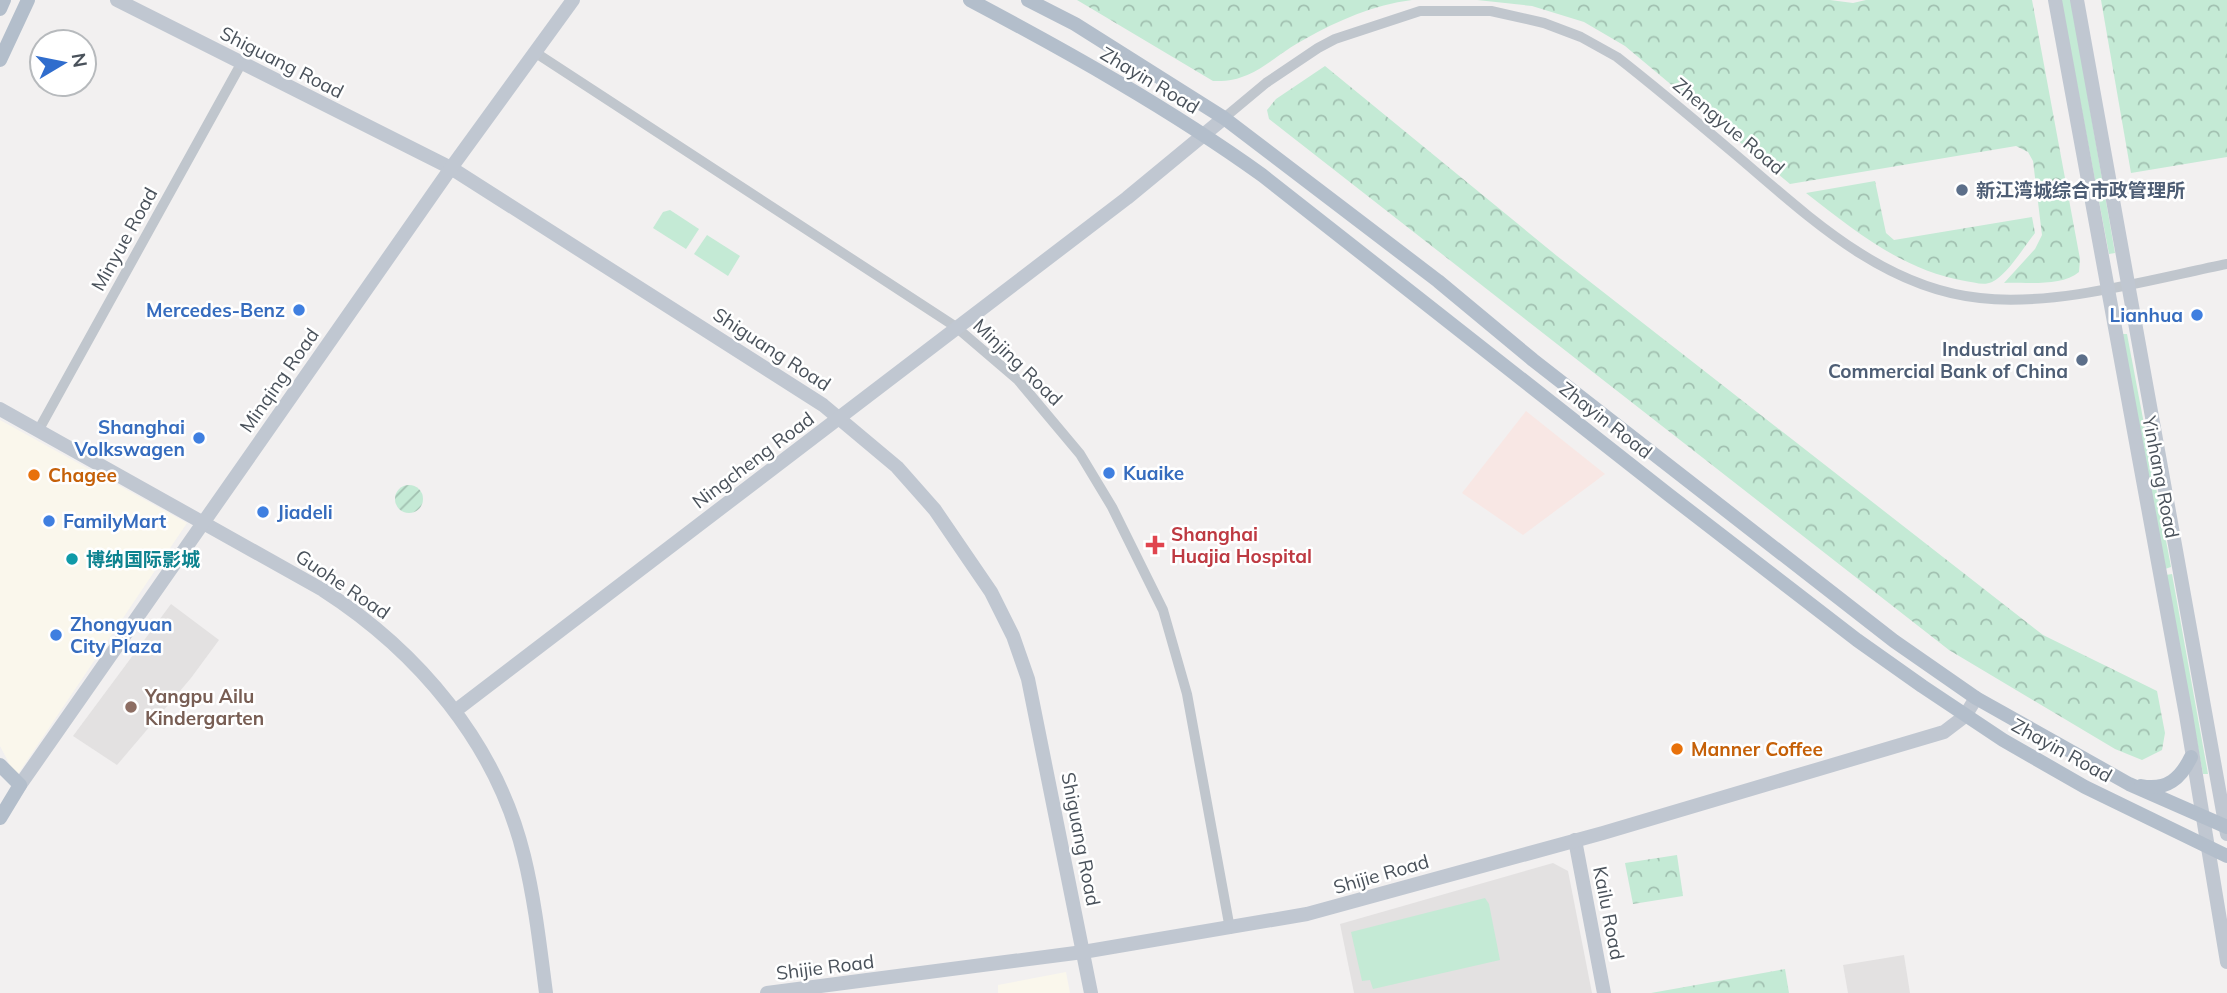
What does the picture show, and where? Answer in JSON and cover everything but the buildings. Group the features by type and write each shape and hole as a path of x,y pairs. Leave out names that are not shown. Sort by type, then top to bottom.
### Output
{"main road":[{"path":"0,9 4,0"},
{"path":"0,60 28,0"},
{"name":"Zhayin Road","path":"970,0 1060,48 1205,135 1274,184 1857,640 1965,716 2085,787 2227,856"},
{"name":"Zhayin Road","path":"1028,0 1075,24 1224,118 1438,281 1533,360 1894,641 1976,698 2129,784 2227,829"},
{"path":"1130,91 1147,97 1162,92 1162,84 1145,68"},
{"path":"1274,184 1267,168 1271,162 1279,160"},
{"path":"2129,784 2147,787 2167,785 2184,772 2191,757"},
{"path":"0,765 20,785 0,818"}],"street":[{"name":"Shiguang Road","path":"117,0 451,168 840,418 897,467 935,510 991,592 1013,636 1028,678 1039,726 1091,993"},
{"name":"Minqing Road","path":"20,785 202,521 573,0"},
{"name":"Yinhang Road","path":"2055,0 2227,962"},
{"name":"Yinhang Road","path":"2077,0 2130,283 2177,569 2227,829"},
{"name":"Zhengyue Road","path":"1224,118 1266,83 1335,39 1420,11 1490,11 1544,23 1581,37 1617,57 1846,245 1909,280 1941,291 1980,299 2009,299 2106,288 2227,264"},
{"name":"Minjing Road","path":"536,53 956,327 1018,380 1080,454 1112,507 1163,610 1187,694 1230,929"},
{"name":"Minyue Road","path":"38,431 242,64"},
{"name":"Ningcheng Road","path":"455,711 840,418 1224,118"},
{"name":"Guohe Road","path":"0,409 323,590 371,623 411,658 455,711 486,759 507,805 524,855 546,993"},
{"name":"Shijie Road","path":"766,993 1083,952 1230,929 1350,904 1944,732 1965,716 1976,698"},
{"name":"Kailu Road","path":"1575,840 1604,993"}],"shaded area":[{"path":"1526,411 1605,474 1523,535 1462,493"},
{"name":"Zhongyuan City Plaza","path":"0,420 187,523 16,777 0,746"},
{"name":"Yangpu Ailu Kindergarten","path":"171,604 219,640 191,678 117,765 73,736"},
{"path":"1553,863 1568,871 1592,993 1354,993 1340,924"},
{"path":"1904,955 1910,993 1848,993 1843,965"},
{"path":"1066,972 1070,993 998,993 998,985"}],"green space":[{"path":"1077,0 1412,0 1357,14 1305,39 1251,73 1240,78 1213,81"},
{"path":"1477,0 1830,0 1853,3 1866,0 2032,0 2080,259 2079,272 2072,277 2053,282 2004,283 2035,249 2042,235 2033,161 2028,152 2016,146 1790,184 1625,46 1584,22 1532,6"},
{"path":"2061,0 2071,0 2115,253 2109,254"},
{"path":"2101,0 2227,0 2227,157 2131,173"},
{"path":"1325,66 1557,256 2043,635 2157,691 2165,733 2162,750 2142,760 2115,749 1949,650 1269,119 1267,110 1276,99"},
{"path":"1875,181 1886,233 1894,240 2032,217 2035,233 1998,278 1989,283 1975,283 1942,276 1900,258 1861,235 1806,193"},
{"path":"670,210 699,229 686,249 653,228 663,212"},
{"path":"707,235 740,256 728,276 694,254"},
{"path":"2121,334 2127,334 2171,567 2165,569"},
{"path":"409,485 419,489 423,499 419,509 409,513 399,509 395,499 399,489"},
{"path":"2172,574 2208,774 2203,774 2166,575"},
{"path":"1677,855 1683,896 1633,904 1625,863"},
{"path":"1485,898 1489,904 1500,960 1373,989 1370,980 1362,981 1351,932"},
{"path":"1785,969 1789,993 1651,993"}],"place":[{"name":"新江湾城综合市政管理所","path":"1962,190"},
{"name":"Mercedes-Benz","path":"299,310"},
{"name":"Lianhua","path":"2197,315"},
{"name":"Industrial and Commercial Bank of China","path":"2082,360"},
{"name":"Shanghai Volkswagen","path":"199,438"},
{"name":"Kuaike","path":"1109,473"},
{"name":"Chagee","path":"34,475"},
{"name":"Jiadeli","path":"263,512"},
{"name":"FamilyMart","path":"49,521"},
{"name":"Shanghai Huajia Hospital","path":"1155,545"},
{"name":"博纳国际影城","path":"72,559"},
{"name":"Zhongyuan City Plaza","path":"56,635"},
{"name":"Yangpu Ailu Kindergarten","path":"131,707"},
{"name":"Manner Coffee","path":"1677,749"}]}
